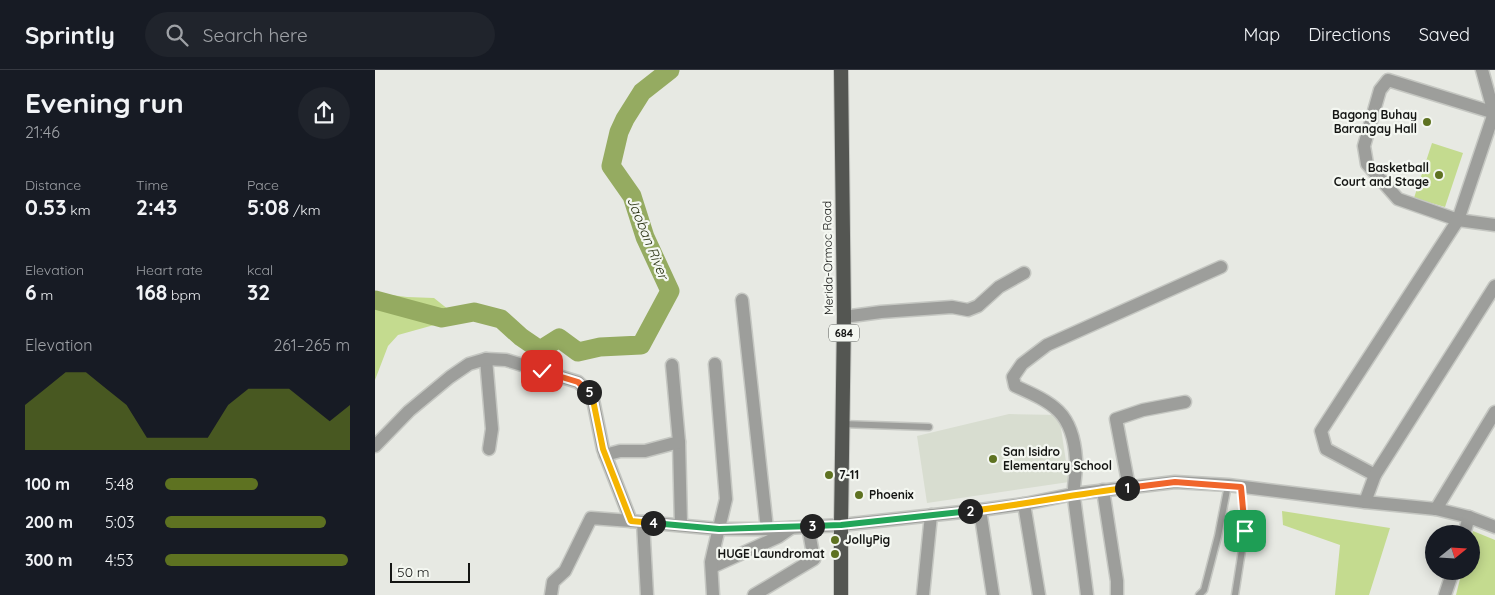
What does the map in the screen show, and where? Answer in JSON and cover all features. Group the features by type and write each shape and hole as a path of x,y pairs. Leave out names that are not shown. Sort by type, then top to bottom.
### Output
{"highway":[{"name":"Merida-Ormoc Road","path":"841,70 844,317 841,595"}],"street":[{"path":"1375,475 1325,449 1321,431 1458,220 1494,113 1482,70"},
{"path":"1494,113 1388,80 1380,90 1364,146 1367,164 1398,199 1458,220 1495,225"},
{"path":"1087,595 1074,494 1077,460 1074,439 1069,426 1059,410 1041,398 1015,386 1013,377 1022,364 1047,346 1221,267"},
{"path":"844,317 881,312 952,307 968,310 978,306 999,287 1024,273"},
{"path":"1365,502 1375,475 1495,286"},
{"path":"742,300 767,529"},
{"path":"375,446 409,411 450,376 469,364 486,359 506,360 578,382 592,395 605,455 637,521 647,595"},
{"path":"486,359 492,429 489,449"},
{"path":"713,595 713,553 726,499 715,364"},
{"path":"671,365 679,442 681,525"},
{"path":"1129,487 1116,419 1143,410 1185,402"},
{"path":"1436,509 1495,412"},
{"path":"605,455 620,451 645,451 679,442"},
{"path":"551,595 553,582 565,571 591,518 719,529 767,529 841,525 980,510 1074,494 1175,482 1234,486 1436,509 1469,517 1495,527"},
{"path":"1103,490 1117,581 1117,595"},
{"path":"1024,504 1039,595"},
{"path":"980,510 993,595"},
{"path":"923,595 931,515"},
{"path":"1467,525 1469,517"},
{"path":"754,595 815,559 808,527"},
{"path":"712,567 778,537 791,528"},
{"path":"1445,595 1450,580"}],"lane":[{"path":"842,424 929,427"},
{"path":"1199,595 1204,590 1218,536 1234,486"},
{"path":"1234,486 1245,531 1235,595"}],"shaded area":[{"name":"San Isidro Elementary School","path":"1009,414 1059,415 1069,482 927,503 917,436"}],"green space":[{"name":"Basketball Court and Stage","path":"1432,143 1463,153 1445,207 1414,198"},
{"path":"375,293 434,298 459,318 398,335 388,346 375,380"},
{"path":"1282,511 1390,528 1369,595 1335,595 1340,545 1283,525"},
{"path":"1480,534 1495,540 1495,595 1456,595 1460,580 1480,580"}],"waterway":[{"name":"Jaoban River","path":"375,300 442,318 474,312 501,319 521,337 540,350 559,338 578,352 600,347 641,345 670,291 645,237 632,196 611,166 619,132 625,119 642,92 670,70"}],"place":[{"name":"Bagong Buhay Barangay Hall","path":"1427,122"},
{"name":"Basketball Court and Stage","path":"1439,175"},
{"name":"San Isidro Elementary School","path":"993,459"},
{"name":"7-11","path":"829,475"},
{"name":"Phoenix","path":"859,495"},
{"name":"JollyPig","path":"835,540"},
{"name":"HUGE Laundromat","path":"835,554"}],"route":[{"path":"542,371 578,382 592,395 603,449 631,521 719,529 767,529 841,525 980,510 1074,494 1175,482 1197,482 1241,487 1245,531"}]}
